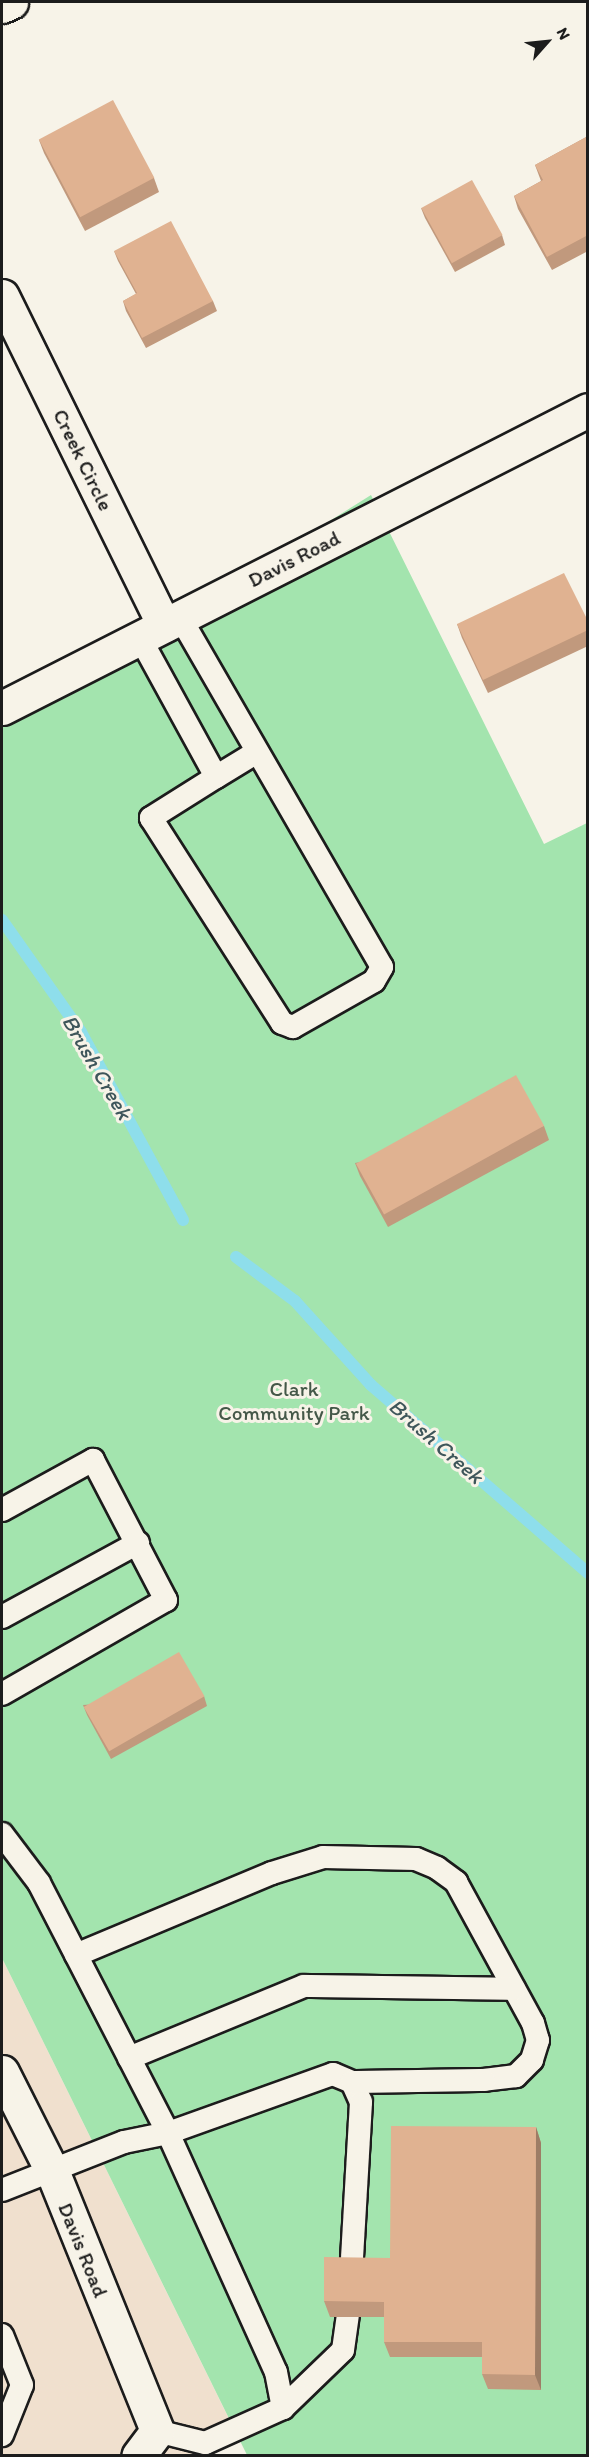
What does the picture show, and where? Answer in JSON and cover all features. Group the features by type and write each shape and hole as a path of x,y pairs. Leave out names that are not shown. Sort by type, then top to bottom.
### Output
{"street":[{"path":"2,6 11,2"},
{"name":"Creek Circle","path":"2,296 161,627"},
{"name":"Davis Road","path":"2,708 588,410"},
{"name":"Davis Road","path":"2,2072 52,2173 148,2443"}],"lane":[{"path":"161,627 257,752 382,967 374,981 293,1027 282,1023 150,818 257,752"},
{"path":"161,627 216,777"},
{"path":"2,1510 93,1460 166,1600 2,1694"},
{"path":"2,1617 138,1543"},
{"path":"2,1834 39,1884 206,2210 276,2372 284,2408"},
{"path":"2,2190 52,2173 124,2142 168,2133 333,2074 352,2082 516,2076 532,2060 538,2040 514,1989 456,1882 416,1859 323,1857 300,1863 76,1955"},
{"path":"129,2058 304,1986 514,1989"},
{"path":"351,2273 361,2102 352,2082"},
{"path":"148,2443 205,2443 284,2408 344,2350 348,2316"},
{"path":"2,2335 22,2385 2,2435"}],"shaded area":[{"path":"2,1958 238,2437 209,2455 2,2455"}],"green space":[{"name":"Clark Community Park","path":"371,495 544,844 587,823 587,2455 247,2455 2,1958 2,708 164,625"}],"building":[{"path":"113,100 154,178 80,217 39,139"},
{"path":"588,136 588,235 547,257 514,196 543,180 535,165"},
{"path":"472,180 503,235 452,263 421,208"},
{"path":"171,221 213,301 142,338 123,301 137,293 114,251"},
{"path":"564,573 588,621 588,630 483,680 457,624"},
{"path":"516,1075 544,1126 384,1214 356,1164"},
{"path":"179,1652 204,1696 109,1751 84,1707"},
{"path":"391,2126 536,2127 535,2375 482,2374 482,2342 384,2342 384,2302 324,2301 324,2257 390,2258"}],"waterway":[{"name":"Brush Creek","path":"2,920 81,1032 183,1220"},
{"name":"Brush Creek","path":"236,1257 295,1301 371,1385 588,1573"}]}
